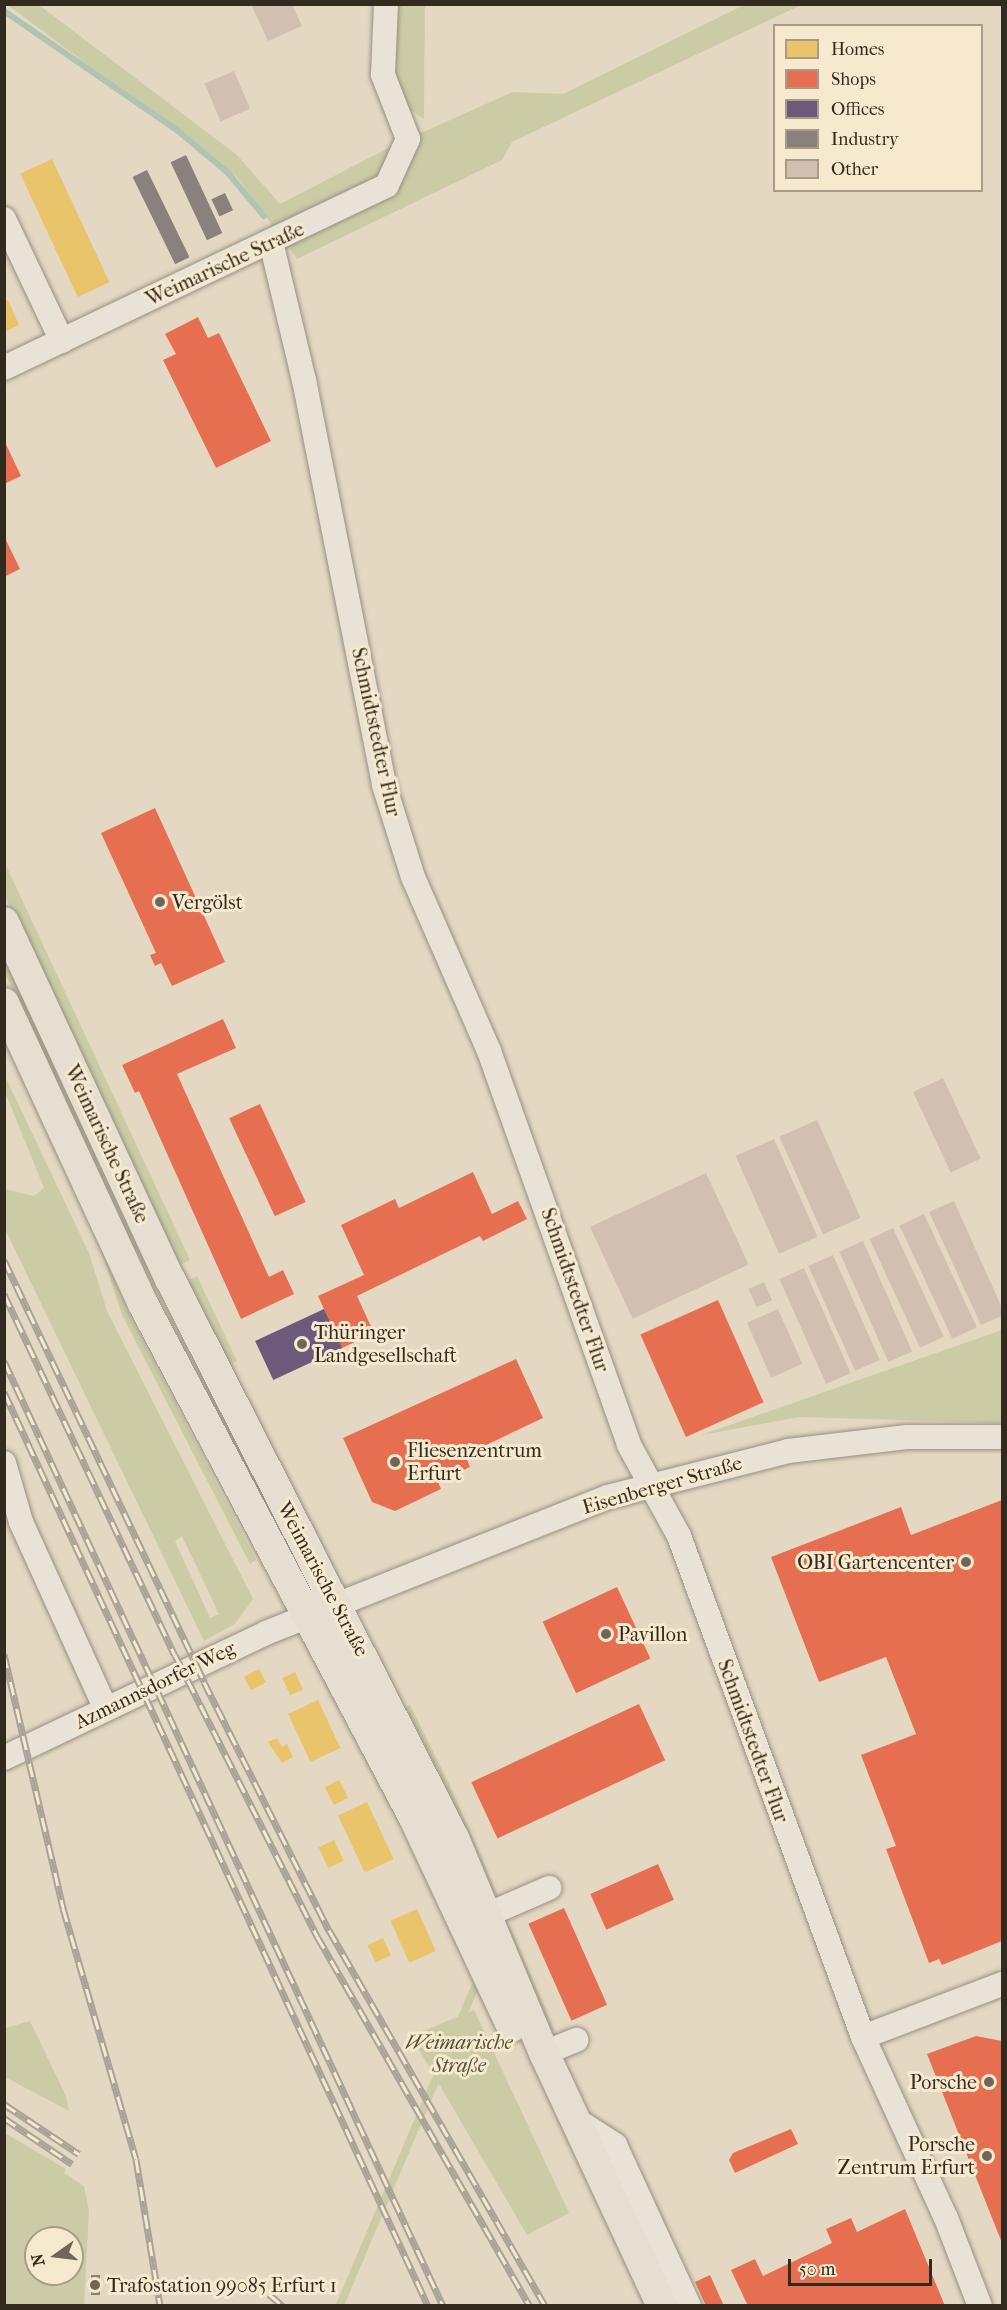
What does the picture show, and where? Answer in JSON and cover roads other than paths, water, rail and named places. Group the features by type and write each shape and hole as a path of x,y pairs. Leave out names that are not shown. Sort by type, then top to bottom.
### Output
{"main road":[{"name":"Weimarische Straße","path":"4,922 170,1279 339,1607 454,1838 544,2053 662,2306"},
{"name":"Weimarische Straße","path":"9,1023 143,1304 412,1816 643,2306"}],"street":[{"name":"Weimarische Straße","path":"4,368 387,185 408,139 383,75 386,4"},
{"path":"4,219 62,341"},
{"name":"Schmidtstedter Flur","path":"271,242 304,380 384,785 413,877 489,1051 629,1445 679,1536 863,2037 913,2145 980,2306"},
{"name":"Eisenberger Straße","path":"307,1617 339,1607 528,1526 650,1485 800,1450 907,1437 1002,1437"},
{"path":"4,1463 21,1522 106,1709"},
{"name":"Azmannsdorfer Weg","path":"4,1758 230,1649 307,1617"},
{"path":"487,1915 549,1888"},
{"path":"863,2037 1002,1984"},
{"path":"544,2053 577,2040"},
{"path":"575,2119 615,2145 689,2306"}],"waterway":[{"path":"4,11 178,131 228,173 264,216"}],"railway":[{"path":"4,1260 204,1682 329,1930 545,2306"},
{"path":"4,1294 175,1655 317,1936 530,2306"},
{"path":"4,1361 443,2306"},
{"path":"4,1392 428,2306"},
{"path":"4,1654 63,1908 136,2159 160,2306"},
{"path":"4,2104 79,2154"},
{"path":"4,2118 72,2164"},
{"path":"269,2294 283,2306"}],"place":[{"name":"Vergölst","path":"160,902"},
{"name":"Thüringer Landgesellschaft","path":"302,1344"},
{"name":"Fliesenzentrum Erfurt","path":"395,1462"},
{"name":"OBI Gartencenter","path":"966,1562"},
{"name":"Pavillon","path":"606,1634"},
{"name":"Porsche","path":"989,2082"},
{"name":"Porsche Zentrum Erfurt","path":"987,2156"},
{"name":"Trafostation 99085 Erfurt 1","path":"95,2285"}]}
